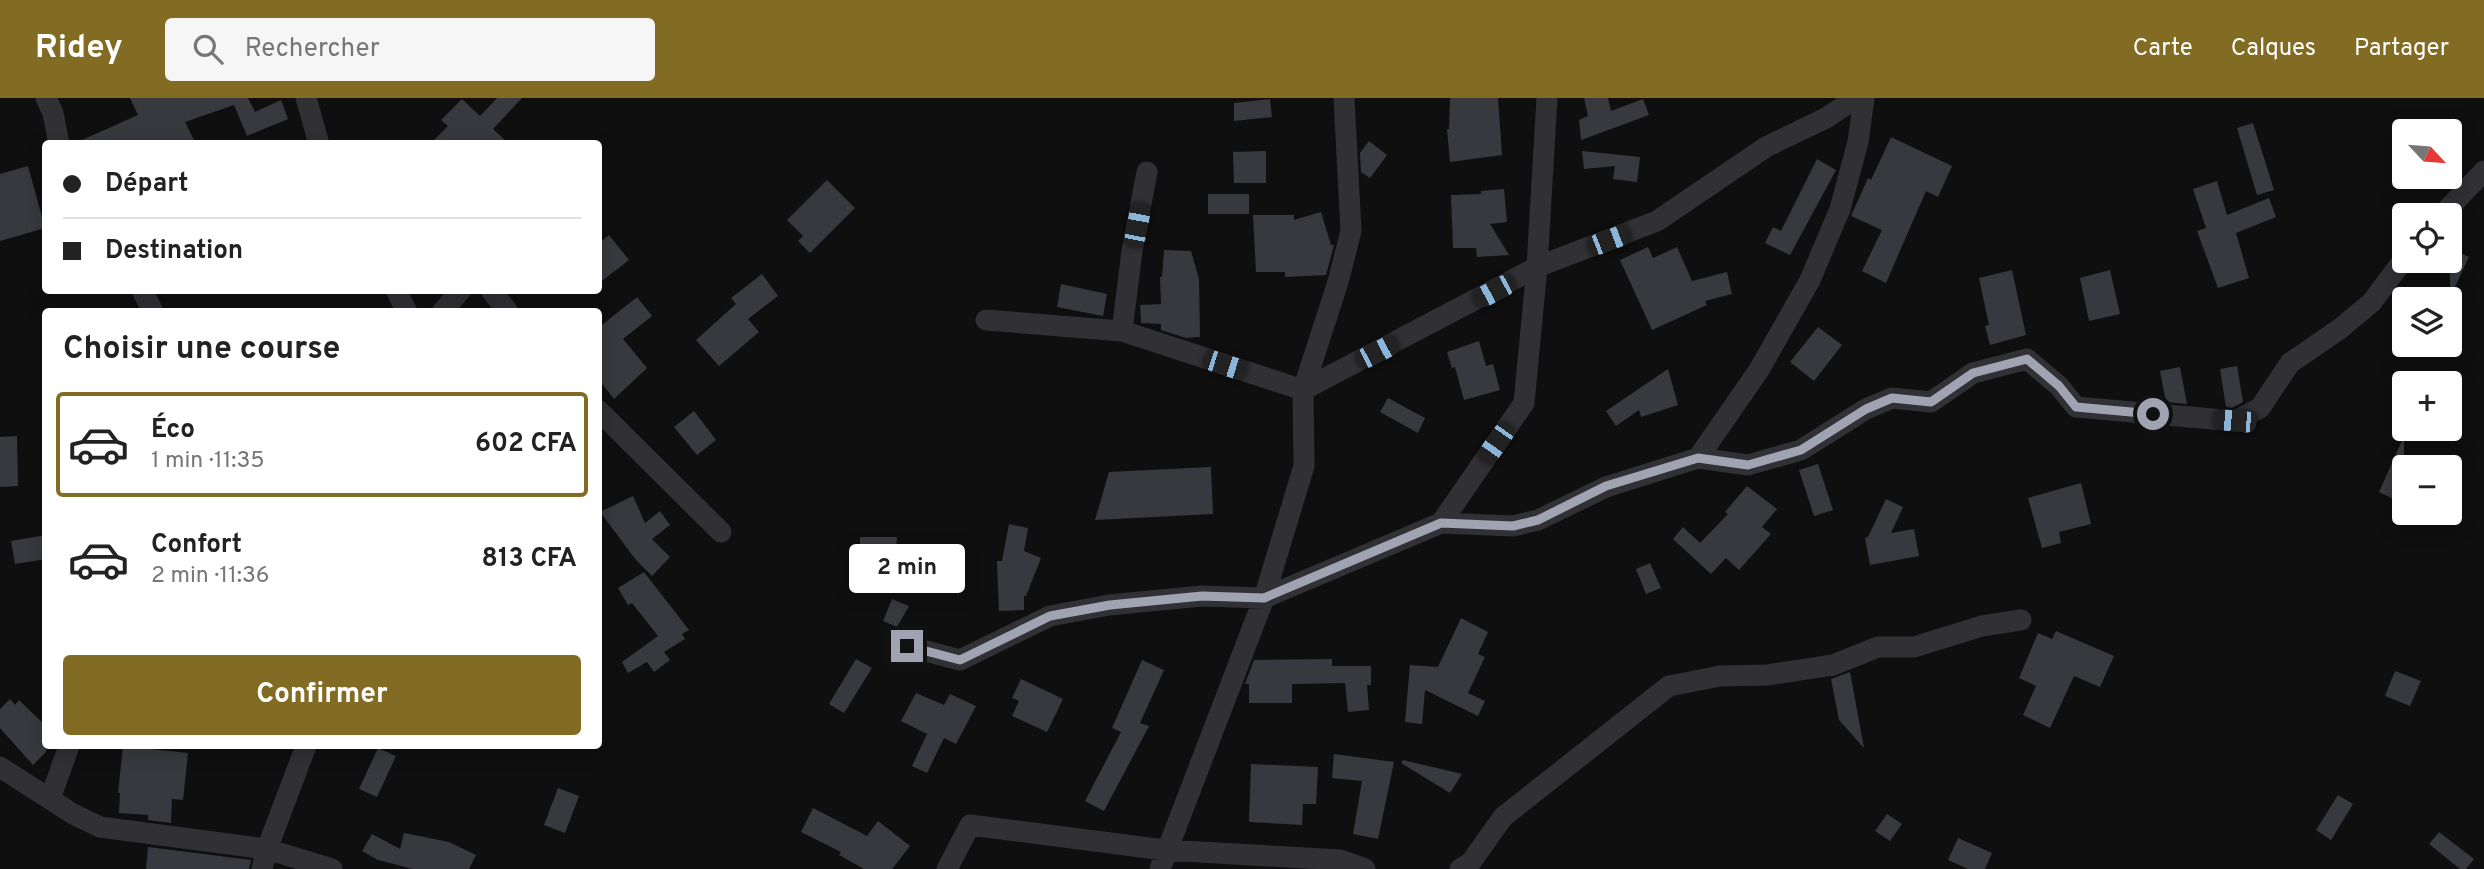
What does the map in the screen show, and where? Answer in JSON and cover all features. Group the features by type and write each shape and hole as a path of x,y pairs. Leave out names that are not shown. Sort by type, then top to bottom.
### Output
{"street":[{"path":"46,98 53,113 58,140"},
{"path":"306,98 318,140"},
{"path":"1162,860 1264,598 1304,466 1303,390 1338,282 1351,230 1344,98"},
{"path":"1441,523 1524,403 1538,267 1547,98"},
{"path":"986,320 1122,331 1303,390 1538,267 1657,221 1766,148 1826,118 1856,98"},
{"path":"1698,458 1759,370 1810,280 1840,209 1858,142 1864,98"},
{"path":"2453,203 2484,170"},
{"path":"1122,331 1132,251 1147,173"},
{"path":"907,646 960,660 1050,616 1110,605 1202,596 1264,598 1441,523 1513,526 1538,520 1606,486 1698,458 1748,465 1801,450 1866,409 1892,398 1931,402 1973,373 2027,359 2059,386 2076,407 2235,421 2260,408 2290,362 2341,328 2372,302 2394,273"},
{"path":"445,308 458,294"},
{"path":"494,294 505,308"},
{"path":"602,414 721,531"},
{"path":"1460,869 1471,862 1503,817 1668,686 1720,676 1767,676 1833,665 1878,647 1914,647 1982,626 2021,620"},
{"path":"50,799 68,749"},
{"path":"264,859 305,749"},
{"path":"0,767 73,814 100,827 264,859 332,869"},
{"path":"947,869 970,825 1162,860 1340,860 1365,869"}],"building":[{"path":"130,98 248,98 255,112 281,100 288,119 247,136 234,105 185,122 194,140 82,140 138,115"},
{"path":"497,98 522,98 493,129 505,140 434,140 448,126 441,120 462,99 480,116"},
{"path":"1450,98 1498,98 1502,155 1450,162 1447,129"},
{"path":"1584,98 1608,98 1611,111 1643,99 1649,115 1581,140 1579,120 1588,116"},
{"path":"1270,99 1272,117 1234,121 1234,103"},
{"path":"2253,123 2274,190 2257,195 2237,128"},
{"path":"1891,137 1952,166 1938,197 1926,191 1886,283 1862,271 1882,230 1851,216"},
{"path":"1369,141 1387,155 1370,178 1361,172 1360,153"},
{"path":"1266,151 1266,183 1234,183 1233,152"},
{"path":"1582,151 1640,157 1637,182 1613,179 1615,166 1584,169"},
{"path":"1817,159 1836,170 1790,255 1765,243 1773,227 1781,231"},
{"path":"28,166 42,217 42,229 0,241 0,174"},
{"path":"827,180 855,208 810,253 798,241 803,236 787,220"},
{"path":"2217,181 2227,215 2269,198 2276,217 2236,233 2249,278 2218,288 2197,231 2206,228 2193,189"},
{"path":"1504,189 1507,222 1490,224 1509,255 1477,257 1476,248 1453,248 1451,195 1481,194 1481,191"},
{"path":"1208,194 1249,194 1249,214 1208,214"},
{"path":"1321,212 1331,245 1334,245 1326,275 1285,277 1285,272 1256,272 1253,215 1294,215 1294,220"},
{"path":"609,235 629,260 602,281 602,241"},
{"path":"1648,247 1653,258 1677,247 1692,281 1727,272 1732,294 1705,301 1707,305 1652,330 1620,260"},
{"path":"1164,250 1191,251 1199,279 1200,337 1186,338 1161,330 1161,324 1141,323 1140,305 1161,304 1160,277"},
{"path":"2462,254 2469,257 2462,272"},
{"path":"2012,270 2026,335 1990,345 1985,326 1989,325 1979,278"},
{"path":"2110,270 2120,314 2089,321 2080,278"},
{"path":"2450,273 2461,273 2455,287 2450,287"},
{"path":"762,274 778,296 748,319 759,332 719,366 696,340 736,304 731,298"},
{"path":"1061,284 1107,294 1103,316 1057,307"},
{"path":"637,297 652,316 623,339 647,368 614,399 602,384 602,325"},
{"path":"1818,327 1842,345 1814,381 1790,362"},
{"path":"1479,341 1486,366 1493,364 1500,390 1464,400 1455,367 1452,368 1447,352"},
{"path":"2237,366 2243,402 2232,408 2226,407 2220,369"},
{"path":"2180,367 2187,404 2166,402 2160,371"},
{"path":"1668,369 1678,405 1641,417 1639,410 1616,426 1606,411"},
{"path":"1388,398 1425,418 1418,433 1380,412"},
{"path":"694,411 716,440 697,455 674,427"},
{"path":"17,436 18,486 0,487 0,437"},
{"path":"2402,441 2404,441 2404,455 2396,455"},
{"path":"2392,463 2392,498 2379,492"},
{"path":"1818,464 1833,510 1814,516 1799,470"},
{"path":"1211,467 1213,514 1095,520 1109,472"},
{"path":"2081,483 2091,524 2059,532 2061,543 2042,548 2028,498"},
{"path":"1747,486 1777,509 1762,527 1771,534 1739,570 1726,558 1711,574 1673,539 1683,527 1700,543 1728,514 1725,512"},
{"path":"633,496 645,523 660,511 670,525 652,539 670,557 652,576 636,560 602,511"},
{"path":"1886,499 1903,507 1891,533 1914,529 1919,556 1870,565 1865,538 1868,537"},
{"path":"1009,524 1028,528 1024,551 1041,558 1024,596 1024,610 999,611 997,561 1002,561"},
{"path":"42,536 42,560 15,564 11,541"},
{"path":"860,537 897,537 895,558 860,560"},
{"path":"1650,563 1661,588 1646,594 1636,569"},
{"path":"644,572 689,630 682,634 685,639 664,652 670,660 654,672 647,662 628,673 622,662 658,636 632,603 628,605 618,588"},
{"path":"892,599 909,606 897,627 883,621"},
{"path":"1461,618 1488,632 1478,654 1485,657 1468,693 1485,701 1478,716 1425,690 1422,724 1405,722 1410,665 1438,667"},
{"path":"2056,631 2114,656 2100,687 2074,676 2050,728 2023,715 2036,686 2019,678 2038,633 2052,639"},
{"path":"856,659 872,668 844,713 829,704"},
{"path":"1332,659 1332,666 1371,666 1371,685 1367,685 1369,710 1348,712 1345,683 1292,684 1292,703 1249,703 1249,684 1245,684 1254,660"},
{"path":"1142,660 1164,670 1140,723 1149,726 1104,811 1085,801 1121,732 1112,728"},
{"path":"2395,671 2421,681 2410,706 2385,696"},
{"path":"1850,672 1864,748 1839,720 1831,679"},
{"path":"1021,679 1063,699 1047,732 1012,716 1019,701 1012,698"},
{"path":"916,693 944,705 950,694 976,706 956,744 944,738 927,773 912,766 927,734 901,721"},
{"path":"10,699 15,705 19,700 42,722 42,749 46,749 46,752 33,765 0,728 0,709"},
{"path":"123,749 188,753 183,800 172,799 171,823 148,820 148,815 119,813 118,793"},
{"path":"378,749 396,756 377,797 359,789"},
{"path":"1334,754 1394,762 1378,839 1353,834 1362,781 1332,778"},
{"path":"1403,760 1462,774 1450,793 1401,763"},
{"path":"1251,764 1318,767 1316,804 1303,804 1302,825 1249,822"},
{"path":"558,788 579,796 565,833 544,825"},
{"path":"2338,795 2353,804 2331,840 2316,830"},
{"path":"813,808 867,836 878,821 910,846 892,869 864,869 839,855 841,852 801,832"},
{"path":"1887,814 1902,824 1890,841 1875,831"},
{"path":"2439,832 2474,859 2466,869 2460,869 2429,844"},
{"path":"404,833 449,842 476,855 469,869 413,869 378,860 362,851 372,834 400,849"},
{"path":"1958,838 1992,853 1985,869 1968,869 1948,860"},
{"path":"148,847 251,860 249,869 146,869"}],"route":[{"path":"907,646 960,660 1050,616 1110,605 1202,596 1264,598 1441,523 1513,526 1538,520 1606,486 1698,458 1748,465 1801,450 1866,409 1892,398 1931,402 1973,373 2027,359 2059,386 2076,407 2153,414"}]}
